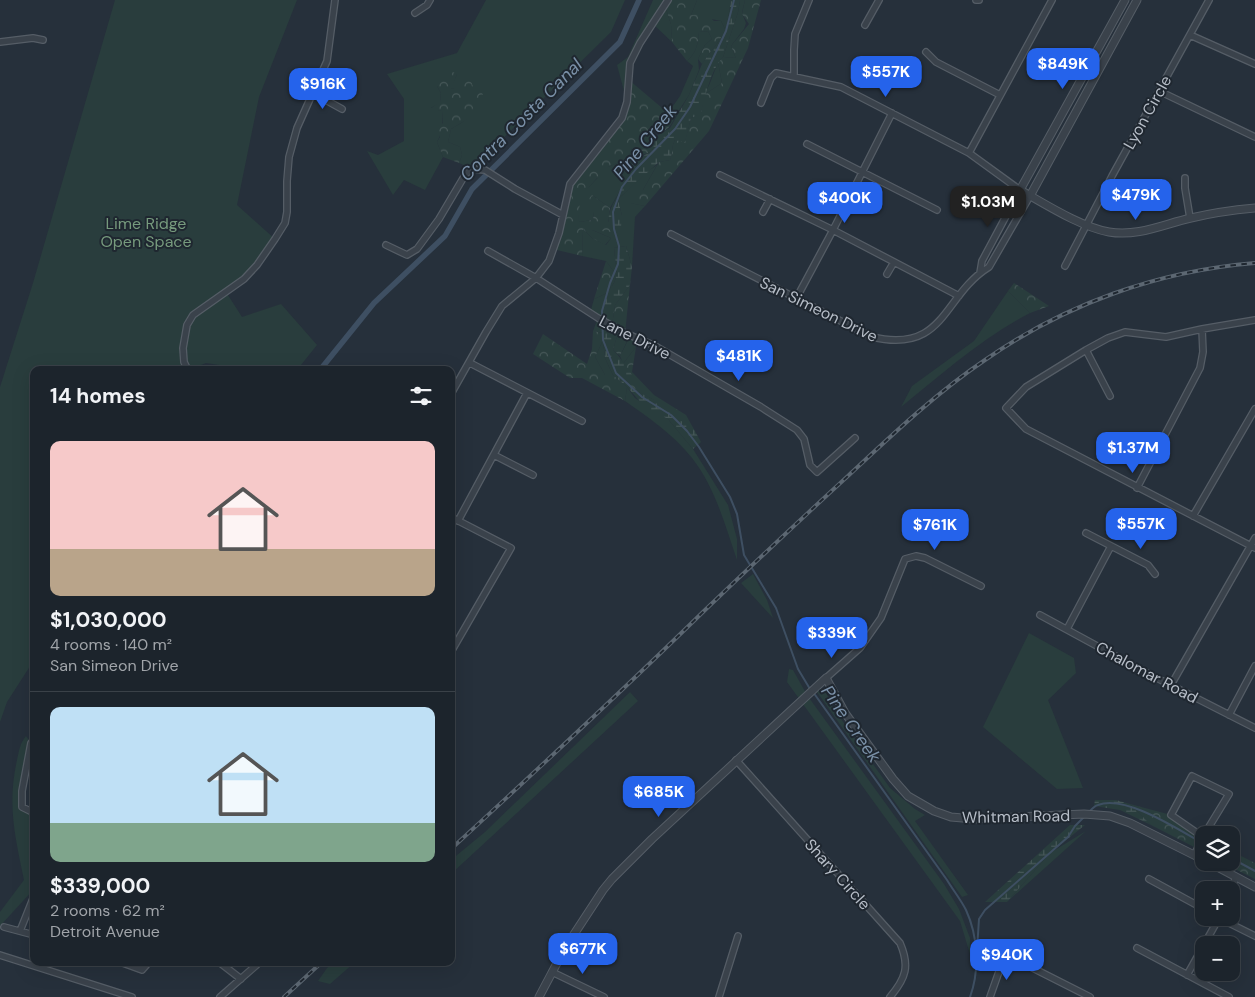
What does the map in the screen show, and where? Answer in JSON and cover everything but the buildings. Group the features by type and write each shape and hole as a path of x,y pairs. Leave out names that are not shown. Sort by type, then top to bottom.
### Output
{"street":[{"path":"186,366 182,348 187,325 193,315 244,279 257,265 285,222 289,157 297,128 327,61 335,0"},
{"path":"415,13 427,5 430,0"},
{"path":"455,387 502,306 536,278 549,262 560,233 570,184 622,118 627,102 630,63 640,43 668,0"},
{"path":"794,78 796,34 809,0"},
{"path":"865,25 879,0"},
{"path":"969,153 1052,0"},
{"name":"San Simeon Drive","path":"980,273 982,261 1125,0"},
{"name":"San Simeon Drive","path":"671,234 872,337 886,340 901,340 917,336 933,328 980,273 989,267 1137,0"},
{"name":"Lyon Circle","path":"1065,266 1112,176 1209,0"},
{"path":"1190,35 1255,64"},
{"path":"0,42 33,38 43,40"},
{"path":"926,52 936,62 1000,95"},
{"path":"761,103 771,78 776,73 841,87 969,153 1030,196 1087,225 1108,232 1130,234 1190,218 1255,208"},
{"path":"1159,91 1255,137"},
{"path":"313,94 342,109"},
{"path":"796,299 892,113"},
{"path":"807,144 937,210"},
{"path":"386,245 407,255 417,249 439,219 465,175 472,168 485,170 563,215"},
{"path":"720,175 833,230 959,296"},
{"path":"1186,178 1185,188 1190,218"},
{"path":"763,212 770,199"},
{"name":"Lane Drive","path":"488,251 536,278 598,318 625,333 663,350 797,430 804,439 810,465 817,472 855,438"},
{"path":"887,274 894,262"},
{"path":"1253,546 1137,488 1026,429 1006,408 1026,387 1108,338 1125,332 1166,337 1255,320"},
{"path":"1137,488 1200,368 1203,352 1202,329"},
{"path":"1086,350 1110,396"},
{"path":"470,363 582,421"},
{"path":"458,521 527,393"},
{"path":"1193,516 1255,408"},
{"path":"494,454 533,475"},
{"path":"455,519 511,548 455,645"},
{"path":"1086,533 1148,565 1155,574"},
{"path":"1171,685 1253,546 1255,538"},
{"path":"1067,630 1111,546"},
{"path":"539,997 565,948 603,890 652,838 860,648 878,622 905,559 916,556 925,558 981,586"},
{"name":"Chalomar Road","path":"1040,615 1255,728"},
{"path":"1230,715 1255,666"},
{"name":"Whitman Road","path":"826,678 845,713 893,779 908,796 920,805 964,819 1074,814 1110,816 1130,822 1195,852"},
{"path":"30,748 22,792 22,807 30,811"},
{"name":"Shary Circle","path":"736,760 900,943 905,955 905,970 902,983 890,997"},
{"path":"1192,776 1229,794 1204,836 1171,815 1192,776"},
{"path":"1225,871 1255,887"},
{"path":"1234,881 1236,877"},
{"path":"1149,879 1195,904"},
{"path":"20,931 30,906"},
{"path":"4,926 30,934"},
{"path":"1187,975 1215,926"},
{"path":"1235,926 1255,936"},
{"path":"719,997 738,936"},
{"path":"1137,948 1229,997"},
{"path":"0,955 30,965"},
{"path":"990,997 1002,963 1009,956 1090,997"},
{"path":"35,966 132,997"},
{"path":"131,966 142,970 146,966"},
{"path":"224,966 241,979"},
{"path":"220,997 256,966"},
{"path":"552,972 604,997"}],"green space":[{"name":"Lime Ridge Open Space","path":"115,0 297,0 259,97 237,205 275,239 257,265 226,292 242,317 281,304 317,345 300,366 225,366 206,363 198,366 30,366 30,666 7,702 0,722 0,387 33,283"},
{"path":"486,0 625,0 611,32 472,169 459,163 462,155 460,147 448,142 451,129 471,115 482,94 458,88 450,89 457,74 437,86 441,93 440,103 431,108 442,111 442,127 437,142 443,157 425,190 404,180 393,195 367,151 378,155 404,141 404,99 387,74 457,53"},
{"path":"653,0 668,0 665,6 671,24 672,42 653,24 630,63 627,102 617,65 628,57"},
{"path":"668,0 697,0 691,15 706,14 714,21 721,21 726,31 702,64 698,59 705,45 712,39 708,31 699,32 696,48 693,55 687,61 672,42 671,24 665,6"},
{"path":"697,0 731,0 726,31 721,21 691,15"},
{"path":"731,0 740,0 738,12 723,57 715,68 709,84 701,114 691,118 685,142 675,140 670,160 659,162 618,199 622,216 621,227 611,232 609,214 621,188 624,175 633,164 652,151 657,136 670,128 689,95 702,64 726,31"},
{"path":"740,0 745,0 742,13 746,23 744,29 731,46 736,58 723,57 738,12"},
{"path":"745,0 761,0 748,48 709,131 645,206 630,203 634,193 643,190 659,162 670,160 675,140 685,141 691,118 701,113 704,95 722,83 718,62 723,57 736,58 731,46 749,24 742,14"},
{"path":"708,31 712,39 705,45 698,59 699,70 689,95 676,115 668,113 680,96 693,66 687,61 693,55 696,48 699,32"},
{"path":"718,62 722,83 704,95 710,83"},
{"path":"449,70 457,74 451,89 459,87 470,77 473,87 483,94 475,111 476,120 469,118 451,129 448,142 460,147 462,155 459,163 443,157 437,142 440,137 438,127 443,123 442,111 430,109 440,102 441,93 437,86 439,71"},
{"path":"629,80 668,113 676,115 666,130 656,132 663,119 650,129 652,137 657,136 652,151 643,155 636,148 632,148 628,158 608,167 606,178 597,178 582,197 579,222 593,220 594,212 585,203 592,195 610,208 608,224 611,232 592,230 611,238 605,245 592,238 583,229 582,256 553,249 570,184 622,118"},
{"path":"636,147 643,155 625,172 622,187 610,208 592,195 593,220 579,222 579,202 583,193 608,167 628,158 632,148"},
{"path":"657,165 643,190 631,203 645,206 635,217 632,267 626,246 614,248 617,274 614,283 607,292 614,272 606,261 582,256 583,229 592,238 606,245 611,238 590,229 622,216 618,199"},
{"path":"626,246 632,267 630,285 615,305 612,325 619,329 613,350 633,376 630,386 654,400 662,400 686,415 701,442 693,449 668,419 645,407 613,375 605,358 602,311 607,293 614,283 617,274 614,248"},
{"path":"606,261 614,272 607,293 594,299"},
{"path":"1014,283 1049,306 1030,313 1008,291"},
{"path":"630,285 625,333 627,341 620,356 613,350 619,329 612,325 615,305"},
{"path":"1008,291 1030,313 979,345 901,407 912,386 974,341"},
{"path":"607,293 602,311 602,333 593,331 598,318 590,313 594,299"},
{"path":"593,331 602,333 603,340 595,357 605,375 613,375 627,387 625,401 582,378 570,378 533,354 543,334 587,364 592,349"},
{"path":"625,333 637,339 636,347 623,364 620,356 627,342"},
{"path":"603,340 605,358 613,375 605,375 595,357"},
{"path":"636,347 632,372 654,395 662,400 654,400 629,386 623,364"},
{"path":"627,387 635,398 668,419 693,449 728,505 737,539 737,560 719,507 700,469 685,450 669,435 625,401"},
{"path":"753,574 767,600 773,618 741,583"},
{"path":"1029,633 1074,658 1076,673 1048,700 1083,788 1057,789 983,727"},
{"path":"789,669 793,670 807,695 944,884 959,909 970,938 970,954 960,921 787,682"},
{"path":"819,689 824,689 834,709 890,788 925,815 915,821 968,895 962,897 817,692"},
{"path":"630,692 638,701 455,870 455,857 485,832"},
{"path":"26,736 30,742 22,807 30,811 30,893 0,926 0,912 24,880 15,835 12,806 14,776 22,741"},
{"path":"1095,800 1116,800 1130,804 1151,825 1120,810 1094,806"},
{"path":"1130,804 1171,815 1195,831 1195,847 1151,825"},
{"path":"1070,825 1085,825 1050,853 1007,902 985,902"},
{"path":"1086,831 1007,902 1050,853"},
{"path":"1240,856 1255,863 1255,879 1239,871"},
{"path":"329,966 351,966 330,984 318,981"}],"waterway":[{"name":"Contra Costa Canal","path":"323,366 374,303 445,236 472,189 620,42 639,0"},
{"name":"Pine Creek","path":"734,0 726,31 690,107 675,129 636,169 622,187 613,212 614,229 619,246 618,264 602,311 603,340 616,373 642,397 671,415 687,431 730,497 737,514 744,555 776,608 798,669 810,689"},
{"name":"Pine Creek","path":"813,692 962,902 970,920 976,953 975,976 970,997"},
{"path":"1089,812 1098,805 1109,803 1122,804 1152,815 1195,839"},
{"path":"977,950 979,919 985,910 1068,837 1084,817"},
{"path":"1240,863 1255,871"}],"railway":[{"path":"455,845 882,445 932,400 967,373 1047,322 1114,294 1148,282 1183,274 1255,263"},
{"path":"284,997 318,966"}]}
